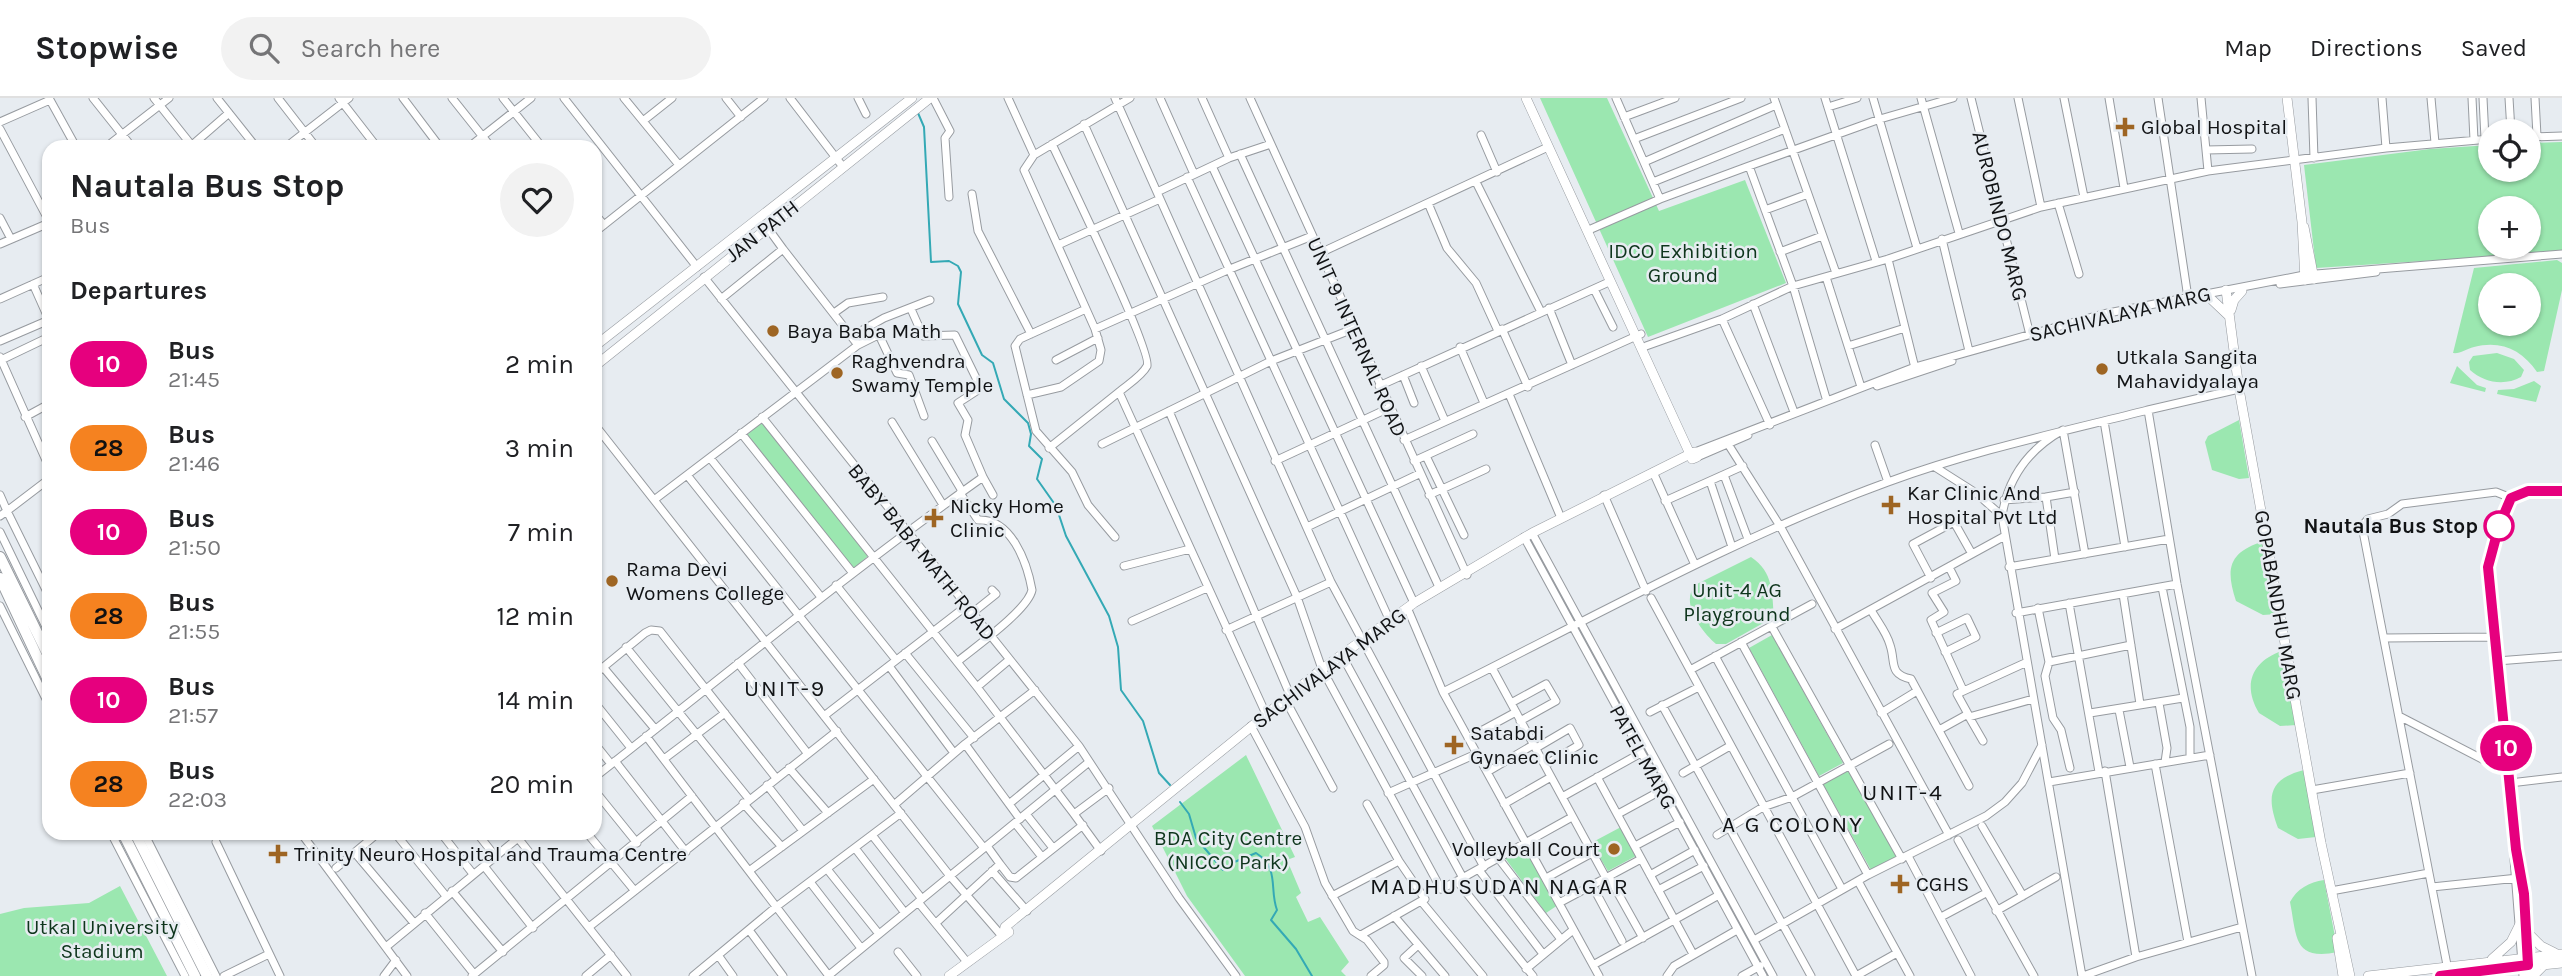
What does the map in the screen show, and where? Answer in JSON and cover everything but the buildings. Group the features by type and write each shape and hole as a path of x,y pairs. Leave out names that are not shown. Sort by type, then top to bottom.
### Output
{"highway":[{"path":"0,557 42,643"},
{"path":"0,578 42,667"},
{"path":"121,840 195,976"},
{"path":"139,840 207,976"}],"main road":[{"name":"JAN PATH","path":"602,340 912,98"},
{"name":"JAN PATH","path":"602,360 932,98"},
{"path":"1526,98 1609,282 1646,346 1694,455"},
{"path":"1533,98 1613,282 1694,455"},
{"path":"2287,98 2309,277"},
{"path":"2230,317 2234,300 2242,291"},
{"name":"GOPABANDHU MARG","path":"2226,292 2239,389 2331,891 2350,976"},
{"path":"2209,297 2230,317"},
{"name":"SACHIVALAYA MARG","path":"1529,538 1561,518 1694,455"},
{"name":"SACHIVALAYA MARG","path":"1324,671 1345,661 1390,621 1439,587 1605,498"},
{"name":"SACHIVALAYA MARG","path":"949,976 1002,934 1009,932 1288,699 1411,607 1466,573"},
{"name":"SACHIVALAYA MARG","path":"1252,728 1266,714 1288,699"},
{"name":"SACHIVALAYA MARG","path":"1002,934 1005,927 1135,826"},
{"name":"GOPABANDHU MARG","path":"2337,919 2335,927 2343,976"},
{"path":"2440,976 2493,964 2523,928 2541,946 2560,957"},
{"path":"2531,976 2546,963 2560,957"},
{"path":"2524,964 2560,957"},
{"path":"2368,976 2446,965 2546,963"},
{"path":"2493,964 2507,976"}],"street":[{"path":"93,98 126,140"},
{"path":"115,140 157,101 169,98"},
{"path":"217,98 250,140"},
{"path":"278,98 311,140"},
{"path":"403,98 435,140"},
{"path":"452,98 485,140"},
{"path":"503,98 536,140"},
{"path":"478,140 531,98"},
{"path":"564,98 597,140"},
{"path":"624,98 679,165"},
{"path":"643,121 672,98"},
{"path":"726,98 741,117"},
{"path":"602,223 604,225 764,98"},
{"path":"790,98 843,167"},
{"path":"858,98 866,114"},
{"path":"932,98 950,131 945,138 949,197"},
{"path":"1008,98 1034,155"},
{"path":"1027,395 1061,387 1099,362 1101,354 1095,329 1024,175 1034,155 1116,102 1130,98"},
{"path":"1160,98 1270,361 1390,621"},
{"path":"1202,98 1229,158"},
{"name":"UNIT 9 INTERNAL ROAD","path":"1250,98 1466,573"},
{"path":"1616,98 1660,199"},
{"path":"1624,117 1675,98"},
{"path":"1634,139 1741,98"},
{"path":"1825,98 1876,261"},
{"path":"1828,107 1857,98"},
{"path":"1873,98 1917,248"},
{"path":"1591,229 1792,148 1922,102 1953,98"},
{"name":"AUROBINDO MARG","path":"1971,98 2030,335"},
{"path":"2018,98 2041,207"},
{"path":"2064,98 2084,197"},
{"path":"2109,98 2124,188"},
{"path":"2158,98 2187,291"},
{"path":"2201,98 2208,171"},
{"path":"2312,98 2314,158"},
{"path":"2382,98 2386,148"},
{"path":"2431,98 2435,143"},
{"path":"2472,98 2474,140"},
{"path":"2483,98 2486,119"},
{"path":"2509,98 2510,119"},
{"path":"2534,119 2535,98"},
{"path":"0,122 50,99 72,140"},
{"path":"295,140 344,100 372,140"},
{"path":"157,101 187,140"},
{"path":"1644,162 1775,101 1836,273"},
{"path":"1116,102 1331,582 1481,868 1544,954"},
{"path":"1922,102 1959,233"},
{"path":"199,140 229,113"},
{"path":"1084,124 1297,597 1324,671 1441,889"},
{"path":"0,129 42,209"},
{"path":"1653,182 1785,130"},
{"path":"1481,135 1497,172"},
{"path":"2541,137 2562,136"},
{"path":"1646,346 1722,319 1793,286 1888,259 2001,218 2041,207 2208,171 2386,148 2478,140"},
{"path":"1049,448 1119,392 1148,363 1130,313 1052,144"},
{"path":"1058,245 1125,215 1212,166 1271,144"},
{"path":"602,146 697,267"},
{"path":"1320,253 1548,147"},
{"path":"2206,150 2252,149"},
{"path":"1240,154 1322,338 1439,587"},
{"path":"1212,166 1365,498 1443,692 1599,976"},
{"path":"1749,166 1793,286 1826,398"},
{"path":"1476,182 1572,365"},
{"path":"972,194 978,231 1031,334"},
{"path":"1765,210 1808,194"},
{"path":"1427,203 1447,248 1476,283 1528,387"},
{"path":"2058,203 2080,274"},
{"path":"0,218 11,239"},
{"path":"0,244 42,225"},
{"path":"767,227 858,345"},
{"path":"1095,329 1312,236"},
{"path":"1780,252 1822,236"},
{"path":"1942,239 1969,351"},
{"path":"721,299 783,249"},
{"name":"SACHIVALAYA MARG","path":"1694,455 1728,444 1770,423 1969,351 2103,314 2309,277 2562,256"},
{"path":"1888,259 1915,370"},
{"name":"BABY BABA MATH ROAD","path":"704,277 965,607 1079,746 1135,826 1157,864 1236,976"},
{"path":"1826,277 1861,387"},
{"name":"SACHIVALAYA MARG","path":"1694,455 1826,398 1915,370 2105,318 2309,277"},
{"path":"0,299 42,280"},
{"path":"1379,386 1609,282"},
{"path":"33,284 42,304"},
{"path":"1594,289 1613,327"},
{"path":"834,313 850,302 883,297"},
{"path":"852,336 884,318 930,300"},
{"path":"1753,304 1794,412"},
{"path":"911,309 923,336 955,335 979,384 978,390 958,403 968,420 965,435 993,495"},
{"path":"1086,309 1017,341 1015,346 1034,426 1049,448 1072,472 1088,505 1115,537"},
{"path":"1722,319 1770,423"},
{"path":"0,341 42,323"},
{"path":"1848,346 1905,328"},
{"path":"1102,444 1270,361 1322,338 1353,329"},
{"path":"654,500 794,392 876,335 880,337 897,373 909,375 924,416"},
{"path":"1404,440 1484,403 1528,387 1639,335"},
{"path":"1056,360 1098,338"},
{"path":"42,340 1,358 42,452"},
{"path":"1460,348 1484,403"},
{"path":"1421,366 1445,421"},
{"path":"1403,375 1414,403"},
{"path":"1443,692 1748,539 1888,482 2063,430 2239,389"},
{"path":"1119,392 1266,714"},
{"path":"1509,394 1561,518"},
{"path":"25,417 42,408"},
{"path":"1275,461 1390,408"},
{"path":"1169,411 1258,615 1288,699 1334,788"},
{"path":"2148,411 2177,584 2252,976"},
{"path":"762,417 977,687 1101,851"},
{"path":"2104,421 2125,547"},
{"path":"892,422 943,505"},
{"path":"2063,430 2085,554"},
{"path":"2063,430 2034,449 2017,472 2004,500 2002,516 2016,612 2049,782 2082,976 2136,957 2242,927"},
{"path":"741,433 852,572"},
{"path":"602,434 950,876 1002,934"},
{"path":"1414,461 1473,434"},
{"path":"932,441 978,520 994,522 1010,536 1030,581 1031,596 957,662"},
{"path":"1728,444 1780,526 1949,835"},
{"path":"1875,445 1888,482"},
{"path":"1426,456 1464,535"},
{"path":"710,458 821,597"},
{"path":"1665,501 1743,466"},
{"path":"1935,467 1968,487 2002,516"},
{"path":"1429,495 1486,469"},
{"path":"1307,527 1419,474"},
{"path":"1654,474 1695,565"},
{"path":"687,475 1010,877 1016,878 1083,825"},
{"path":"1724,475 1748,539"},
{"path":"602,771 873,555 907,534 983,477"},
{"path":"1710,481 1732,547"},
{"path":"0,516 42,484"},
{"path":"2446,965 2362,526 2368,519 2388,514 2402,504 2496,492 2511,498 2528,491 2562,491"},
{"path":"2004,500 2075,492"},
{"path":"0,495 42,581"},
{"path":"2046,497 2055,559"},
{"path":"1605,498 1646,591"},
{"path":"2511,498 2499,526 2488,567 2519,879 2524,964 2531,976"},
{"path":"1931,578 1913,544 1954,522 1972,554"},
{"path":"0,532 42,619"},
{"path":"1835,629 2003,537"},
{"name":"PATEL MARG","path":"1529,538 1754,940 1763,976"},
{"path":"2009,567 2169,539"},
{"path":"1124,566 1190,549"},
{"path":"1950,567 1956,580 1932,593 1944,612 1931,621 1963,691"},
{"path":"1227,630 1331,582"},
{"path":"2016,612 2177,584"},
{"path":"836,585 954,753"},
{"path":"1132,621 1207,587"},
{"path":"2162,587 2192,743 2188,744 2190,758"},
{"path":"971,614 996,594 992,590"},
{"path":"2123,594 2140,704"},
{"path":"1651,598 1856,976 1897,953"},
{"path":"2069,603 2136,957"},
{"path":"1690,670 1812,604"},
{"path":"0,606 42,691"},
{"path":"824,716 965,607"},
{"path":"2038,608 2049,662 2045,676 2053,718 2061,730 2070,768"},
{"path":"1871,610 1891,647 1892,667 1899,676 1911,679 1969,786"},
{"path":"1936,634 1967,618 1976,637 1945,653"},
{"name":"PATEL MARG","path":"1576,625 1641,753 1737,930 1773,976"},
{"path":"1772,627 1850,766 1941,917 1971,976"},
{"path":"655,729 603,667 651,630 660,631 776,778"},
{"path":"2384,638 2494,637"},
{"path":"1741,642 1868,875"},
{"path":"2049,662 2131,645"},
{"path":"626,647 697,734 782,847"},
{"path":"905,653 974,738"},
{"path":"1715,656 1842,890"},
{"path":"2497,661 2562,656"},
{"path":"977,687 1009,660"},
{"path":"1345,661 1460,880 1533,976"},
{"path":"738,663 808,754"},
{"path":"1983,741 1957,694 2025,663"},
{"path":"1492,668 1592,853 1643,938"},
{"path":"1511,703 1546,684 1556,701 1520,720"},
{"path":"1650,712 1699,687"},
{"path":"894,805 965,744 1035,690"},
{"path":"1881,713 1917,691"},
{"path":"2090,713 2183,698"},
{"path":"1939,730 1969,715 2033,699"},
{"path":"2159,703 2167,748 2165,762"},
{"path":"1662,705 1811,976"},
{"path":"2119,710 2130,767"},
{"path":"602,712 631,748"},
{"path":"1468,738 1516,712"},
{"path":"664,759 725,713"},
{"path":"2399,716 2509,773"},
{"path":"1252,728 1305,828 1332,896 1353,931 1361,935 1384,964 1371,976"},
{"path":"1487,772 1570,728 1579,745 1545,765"},
{"path":"589,927 836,732"},
{"path":"646,736 828,976 1089,762"},
{"path":"965,744 1021,819 1042,857"},
{"path":"1717,835 1763,807 1792,797 1889,744"},
{"path":"1754,940 2005,802 2022,783 2042,744"},
{"path":"1009,804 1079,746"},
{"path":"1684,773 1730,746"},
{"path":"602,751 664,822 686,852"},
{"path":"1562,797 1641,753"},
{"path":"1388,793 1476,754"},
{"path":"2049,782 2210,755"},
{"path":"2155,764 2188,942"},
{"path":"789,768 828,813"},
{"path":"2312,790 2410,773"},
{"path":"1504,803 1551,777"},
{"path":"2510,783 2562,777"},
{"path":"1597,778 1693,954"},
{"path":"749,871 874,779"},
{"path":"767,785 803,831"},
{"path":"1074,814 1109,788"},
{"path":"1618,814 1662,790"},
{"path":"425,913 473,975 664,822 692,796"},
{"path":"602,800 636,843"},
{"path":"1367,804 1423,900 1483,976"},
{"path":"693,976 776,907 901,813"},
{"path":"1361,935 1572,817"},
{"path":"1021,819 1054,848"},
{"path":"1635,846 1680,822"},
{"path":"1982,826 2023,896"},
{"path":"872,835 967,962"},
{"path":"121,840 185,976"},
{"path":"148,840 216,976"},
{"path":"306,840 407,976"},
{"path":"336,868 370,840"},
{"path":"401,840 502,952"},
{"path":"446,840 473,874"},
{"path":"482,840 495,856"},
{"path":"386,947 513,840"},
{"path":"523,840 627,976"},
{"path":"593,840 634,890"},
{"path":"1958,840 2034,976"},
{"path":"216,842 280,976"},
{"path":"855,848 905,913"},
{"path":"1650,875 1695,850"},
{"path":"355,853 414,922"},
{"path":"1546,878 1592,853"},
{"path":"1499,859 1560,938"},
{"path":"1559,903 1641,859"},
{"path":"1332,896 1399,861"},
{"path":"936,923 1000,864"},
{"path":"484,866 533,928"},
{"path":"1658,890 1704,866"},
{"path":"827,869 879,934"},
{"path":"992,871 1027,911"},
{"path":"2331,891 2429,873"},
{"path":"1996,911 2056,877"},
{"path":"2432,887 2519,879"},
{"path":"1858,881 1910,976"},
{"path":"810,882 861,948"},
{"path":"1592,886 1622,941"},
{"path":"1941,917 1986,893"},
{"path":"1593,965 1675,922 1719,895"},
{"path":"1394,916 1444,976"},
{"path":"1526,969 1573,929"},
{"path":"749,930 783,976"},
{"path":"1667,976 1674,966 1737,930"},
{"path":"1417,946 1404,957 1422,976"},
{"path":"898,952 917,976"},
{"path":"224,976 269,954"},
{"path":"586,976 611,955"},
{"path":"718,955 733,976"},
{"path":"384,976 396,960"},
{"path":"1742,976 1762,965"},
{"path":"1674,966 1681,976"}],"green space":[{"name":"IDCO Exhibition Ground","path":"1540,98 1607,98 1659,211 1745,180 1786,283 1648,337"},
{"path":"2562,142 2562,252 2541,253 2541,196 2478,196 2478,257 2316,268 2304,165 2478,146 2478,182 2541,182 2541,143"},
{"path":"2557,260 2562,263 2562,290 2544,371 2537,372 2525,358 2502,346 2484,345 2453,353 2474,268"},
{"path":"2497,353 2514,359 2524,370 2521,377 2508,382 2495,382 2470,370 2469,362 2473,356"},
{"path":"2457,366 2477,385 2486,388 2485,392 2450,383"},
{"path":"2534,381 2541,386 2536,402 2497,394 2498,390 2514,389"},
{"path":"2239,420 2249,478 2239,479 2212,470 2205,442 2208,436"},
{"path":"761,422 868,556 853,569 746,436"},
{"path":"2264,541 2277,614 2263,615 2236,601 2231,579 2231,570 2237,556 2252,545"},
{"name":"Unit-4 AG Playground","path":"1751,557 1759,563 1768,577 1774,617 1726,644 1716,644 1694,616 1691,592 1695,585"},
{"path":"1772,635 1843,763 1819,776 1749,648"},
{"path":"2282,651 2296,725 2280,726 2259,713 2251,693 2253,675 2257,668 2263,661"},
{"name":"BDA City Centre (NICCO Park)","path":"1246,755 1295,857 1287,860 1301,893 1296,897 1308,922 1320,917 1349,962 1341,971 1346,976 1245,976 1187,896 1152,826"},
{"path":"1850,769 1899,856 1871,870 1823,784"},
{"path":"2304,770 2316,837 2298,839 2278,828 2272,798 2273,790 2283,778"},
{"name":"Volleyball Court","path":"1621,827 1636,856 1608,871 1591,843"},
{"path":"1525,847 1558,905 1546,913 1505,858"},
{"path":"2324,880 2338,952 2323,954 2312,953 2300,944 2290,902 2304,887"},
{"name":"Utkal University Stadium","path":"120,886 167,976 0,976 0,914 24,908 89,903"}],"waterway":[{"path":"918,113 924,127 931,262 949,261 958,266 961,272 958,304 982,355 993,363 1004,399 1028,423 1031,434 1029,446 1042,459 1037,479 1056,506 1066,536 1109,616 1118,647 1121,690 1143,721 1159,773 1170,785"},
{"path":"1180,802 1189,814 1196,838 1223,870 1229,869 1232,863 1256,853 1268,865 1277,910 1271,920 1296,949 1312,976"}],"bus line":[{"name":"10","path":"2440,976 2528,965 2524,894 2520,856 2516,849 2488,567 2499,526 2511,498 2528,491 2562,491"}],"place":[{"name":"Global Hospital","path":"2125,127"},
{"name":"Baya Baba Math","path":"773,331"},
{"name":"Utkala Sangita Mahavidyalaya","path":"2102,369"},
{"name":"Raghvendra Swamy Temple","path":"837,373"},
{"name":"Kar Clinic And Hospital Pvt Ltd","path":"1891,505"},
{"name":"Nicky Home Clinic","path":"934,518"},
{"name":"Nautala Bus Stop","path":"2499,526"},
{"name":"Rama Devi Womens College","path":"612,581"},
{"name":"Satabdi Gynaec Clinic","path":"1454,745"},
{"name":"Volleyball Court","path":"1614,849"},
{"name":"Trinity Neuro Hospital and Trauma Centre","path":"278,854"},
{"name":"CGHS","path":"1900,884"}],"district":[{"name":"UNIT-9","path":"785,688"},
{"name":"UNIT-4","path":"1903,792"},
{"name":"A G COLONY","path":"1793,824"},
{"name":"MADHUSUDAN NAGAR","path":"1500,886"}]}
